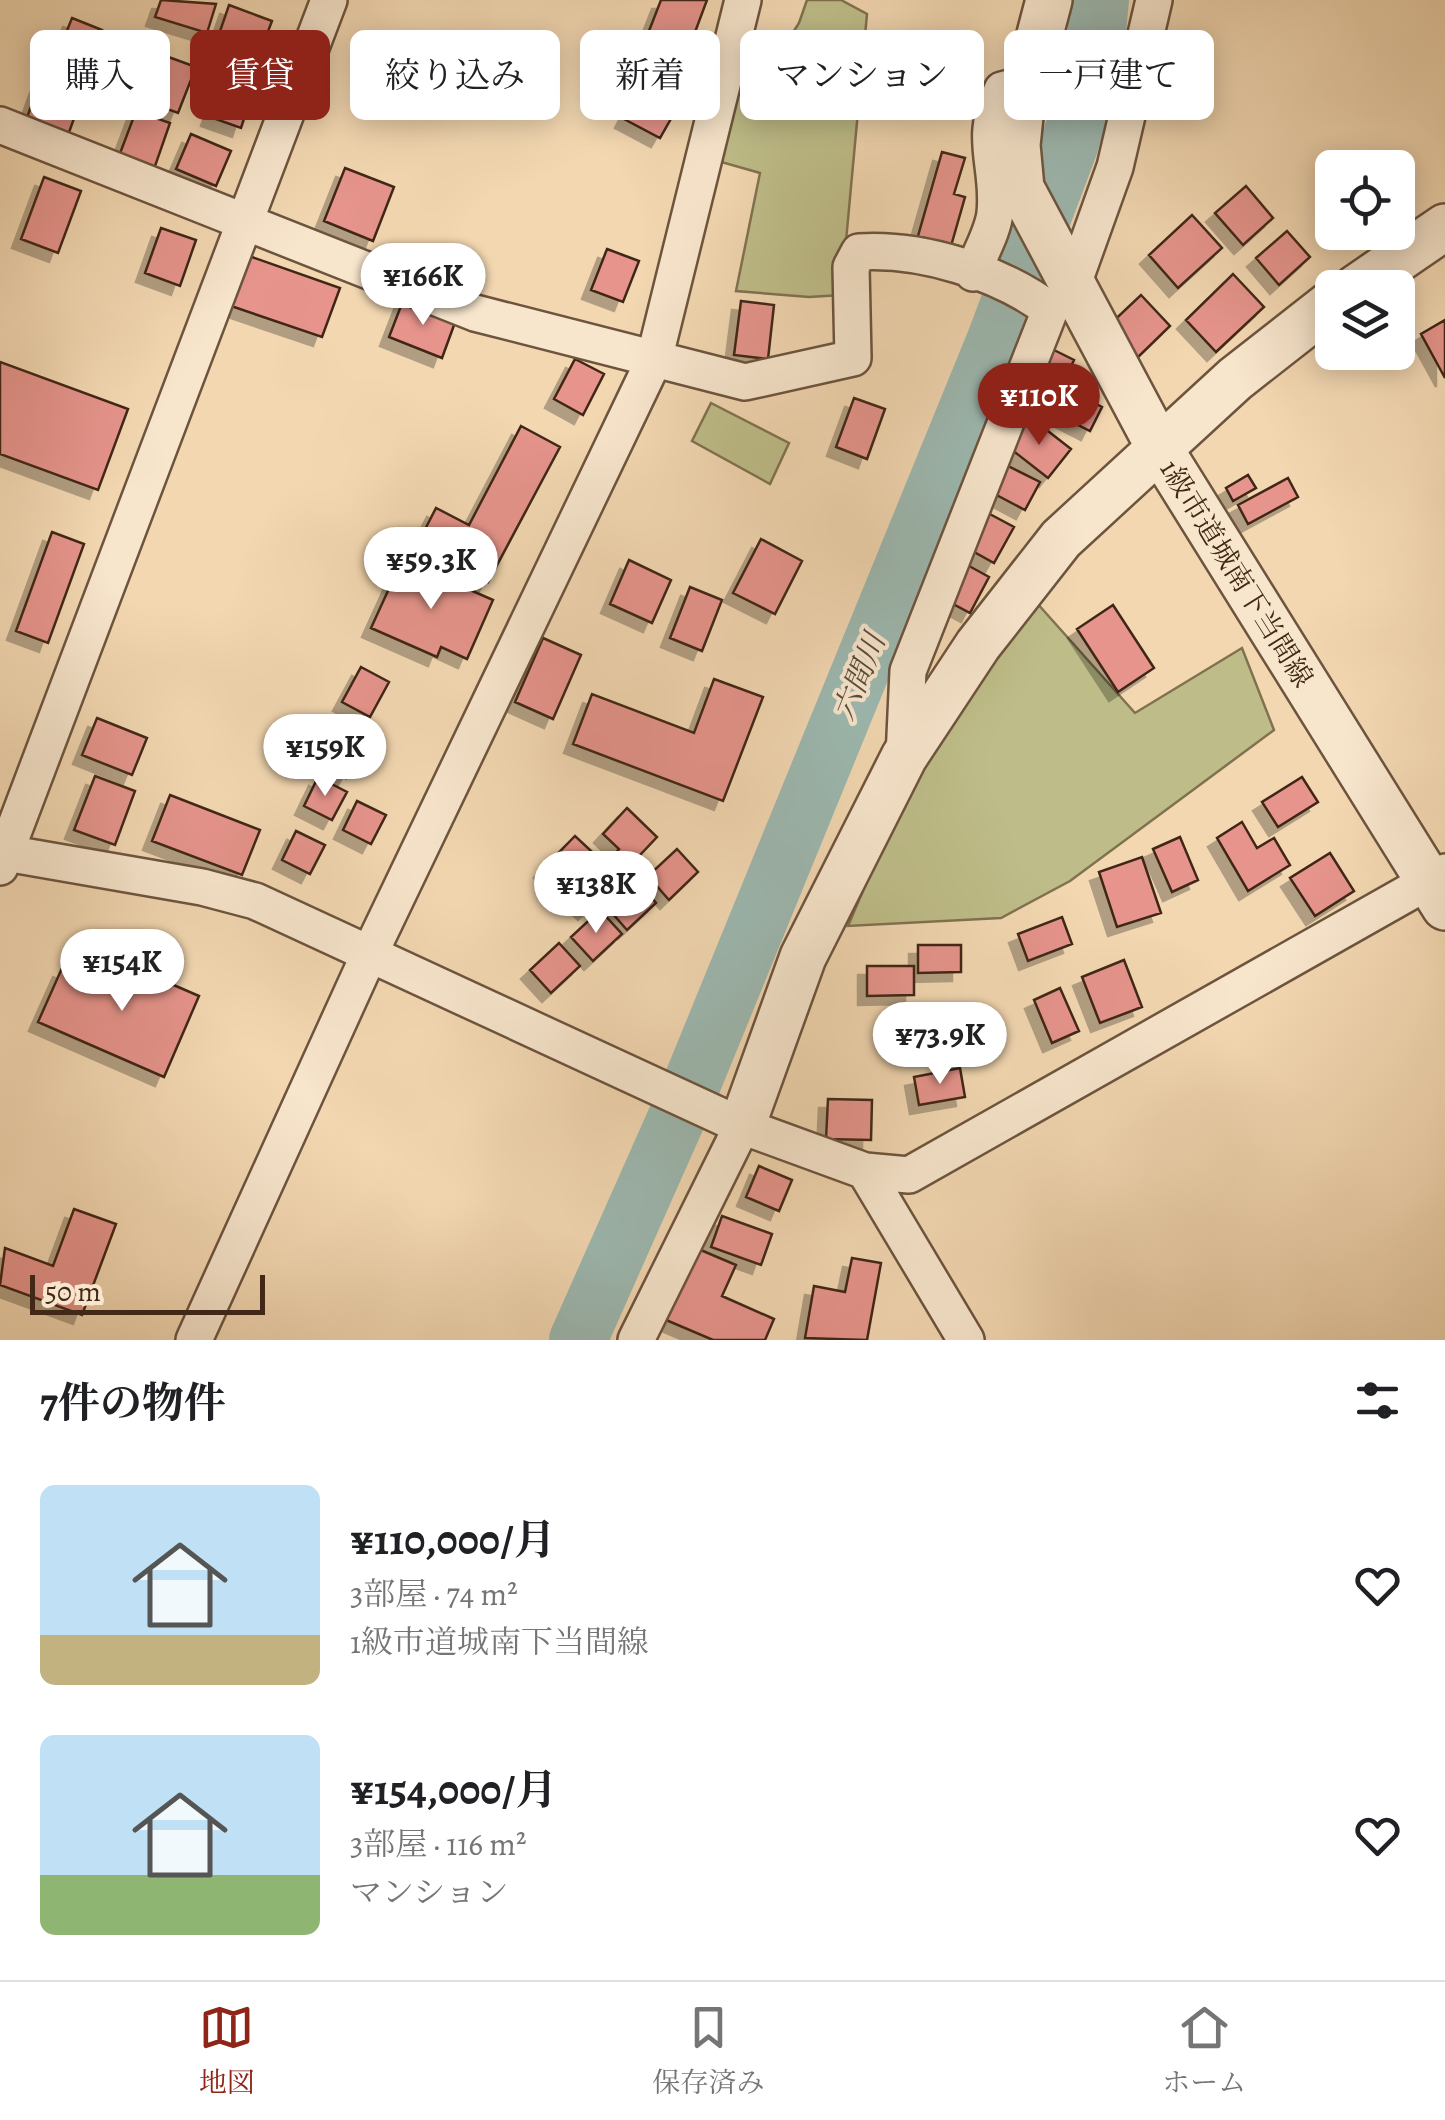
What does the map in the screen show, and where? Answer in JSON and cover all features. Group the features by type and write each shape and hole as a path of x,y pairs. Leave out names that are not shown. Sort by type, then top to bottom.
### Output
{"street":[{"path":"329,0 2,858 202,887 254,900 733,1122 864,1171 908,1175 1440,887"},
{"path":"194,1340 368,955 654,360 743,0"},
{"name":"1級市道城南下当間線","path":"1042,30 1050,0"},
{"path":"904,757 908,671 1050,310 1056,285 1115,166 1154,0"},
{"path":"985,277 995,214 989,160 991,113 1004,89"},
{"name":"1級市道城南下当間線","path":"1021,120 1017,145 1020,188 1056,285 1440,887"},
{"path":"0,125 475,313 745,382 852,358 851,266 860,252 896,250 985,277 1056,285"},
{"path":"1382,270 1445,227"},
{"path":"636,1340 803,957 904,757 978,645 1061,539 1235,379 1315,316"},
{"path":"864,1171 966,1340"}],"shaded area":[{"path":"807,0 841,0 867,14 866,30 795,30"},
{"path":"735,77 740,78 740,120 857,120 841,295 809,297 736,291 760,173 714,160"},
{"path":"711,403 789,443 770,484 692,441"},
{"path":"1028,593 1135,713 1242,648 1274,730 1070,881 1001,918 848,926 904,794"}],"building":[{"path":"161,0 216,4 208,30 155,17"},
{"path":"661,0 707,0 696,30 649,30"},
{"path":"229,5 272,21 269,30 220,30"},
{"path":"72,18 102,30 67,30"},
{"path":"170,58 190,65 190,82 178,113 170,110"},
{"path":"30,109 30,120 73,120 67,138 25,123"},
{"path":"133,120 170,123 154,169 119,156"},
{"path":"218,120 244,120 241,128"},
{"path":"626,120 670,120 660,138"},
{"path":"191,134 231,151 216,186 176,169"},
{"path":"942,152 965,158 954,194 965,197 951,246 918,236"},
{"path":"345,168 394,187 373,241 324,221"},
{"path":"44,177 81,191 58,253 21,239"},
{"path":"1246,186 1273,218 1243,245 1215,213"},
{"path":"1192,215 1222,248 1178,288 1149,255"},
{"path":"161,228 196,240 180,286 145,273"},
{"path":"1287,231 1310,257 1279,285 1256,258"},
{"path":"607,249 639,261 623,302 591,290"},
{"path":"249,256 340,288 322,337 231,306"},
{"path":"1233,274 1264,307 1216,352 1186,320"},
{"path":"1141,295 1170,326 1135,360 1106,328"},
{"path":"404,298 457,317 442,358 389,337"},
{"path":"741,301 774,305 768,359 734,355"},
{"path":"1445,320 1445,378 1421,334"},
{"path":"1054,350 1074,360 1061,386 1102,407 1090,431 1029,400"},
{"path":"575,359 604,374 583,415 554,399"},
{"path":"0,362 128,409 98,490 0,454"},
{"path":"854,398 885,409 867,459 836,447"},
{"path":"1030,417 1071,449 1048,478 1007,446"},
{"path":"521,426 560,447 488,582 416,547 436,508 469,525"},
{"path":"1004,464 1040,482 1025,510 989,491"},
{"path":"1248,475 1256,488 1233,501 1226,488"},
{"path":"1288,478 1298,497 1248,524 1238,505"},
{"path":"986,512 1014,527 994,563 967,548"},
{"path":"52,532 84,544 48,643 16,631"},
{"path":"761,539 802,561 775,614 733,593"},
{"path":"402,560 493,600 467,659 441,647 437,657 371,628"},
{"path":"629,560 671,580 652,623 610,604"},
{"path":"962,562 989,577 970,613 942,598"},
{"path":"690,587 722,600 702,651 670,638"},
{"path":"1113,605 1154,668 1118,692 1077,629"},
{"path":"543,638 581,655 553,719 515,702"},
{"path":"361,667 389,682 370,717 342,702"},
{"path":"714,679 763,697 723,801 573,744 592,694 694,733"},
{"path":"97,718 147,738 132,775 82,755"},
{"path":"338,727 365,743 346,778 319,762"},
{"path":"95,776 135,791 115,845 74,830"},
{"path":"318,777 347,792 332,820 304,806"},
{"path":"1302,777 1318,802 1278,827 1262,802"},
{"path":"170,795 260,830 242,875 152,841"},
{"path":"357,801 386,815 371,844 343,830"},
{"path":"627,808 657,837 587,911 543,869 575,836 605,864 619,849 603,834"},
{"path":"1242,822 1257,848 1274,838 1290,865 1248,891 1217,838"},
{"path":"296,831 325,845 310,874 282,860"},
{"path":"1180,837 1198,880 1172,892 1153,849"},
{"path":"677,849 698,872 669,900 648,876"},
{"path":"1330,853 1354,891 1315,916 1290,878"},
{"path":"1142,857 1161,913 1117,927 1099,872"},
{"path":"635,879 656,903 627,930 606,906"},
{"path":"600,910 622,934 593,961 571,937"},
{"path":"1062,917 1072,944 1028,961 1018,934"},
{"path":"559,943 580,966 551,993 530,970"},
{"path":"918,945 961,945 961,972 918,973"},
{"path":"109,957 199,996 164,1077 38,1022 62,968 98,983"},
{"path":"1124,960 1142,1007 1100,1023 1082,977"},
{"path":"867,966 914,966 914,995 867,996"},
{"path":"1060,988 1079,1031 1052,1043 1034,1000"},
{"path":"960,1068 965,1097 919,1105 914,1077"},
{"path":"828,1099 872,1100 871,1140 826,1139"},
{"path":"759,1166 792,1180 779,1211 746,1197"},
{"path":"74,1209 116,1224 82,1315 0,1285 5,1248 53,1266"},
{"path":"722,1216 772,1234 761,1265 711,1247"},
{"path":"696,1248 736,1265 722,1296 774,1319 765,1340 713,1340 666,1320"},
{"path":"852,1258 881,1263 867,1340 805,1338 814,1286 845,1292"}],"waterway":[{"name":"六間川","path":"578,1340 693,1081 995,342 1069,146 1094,60 1100,0"}]}
